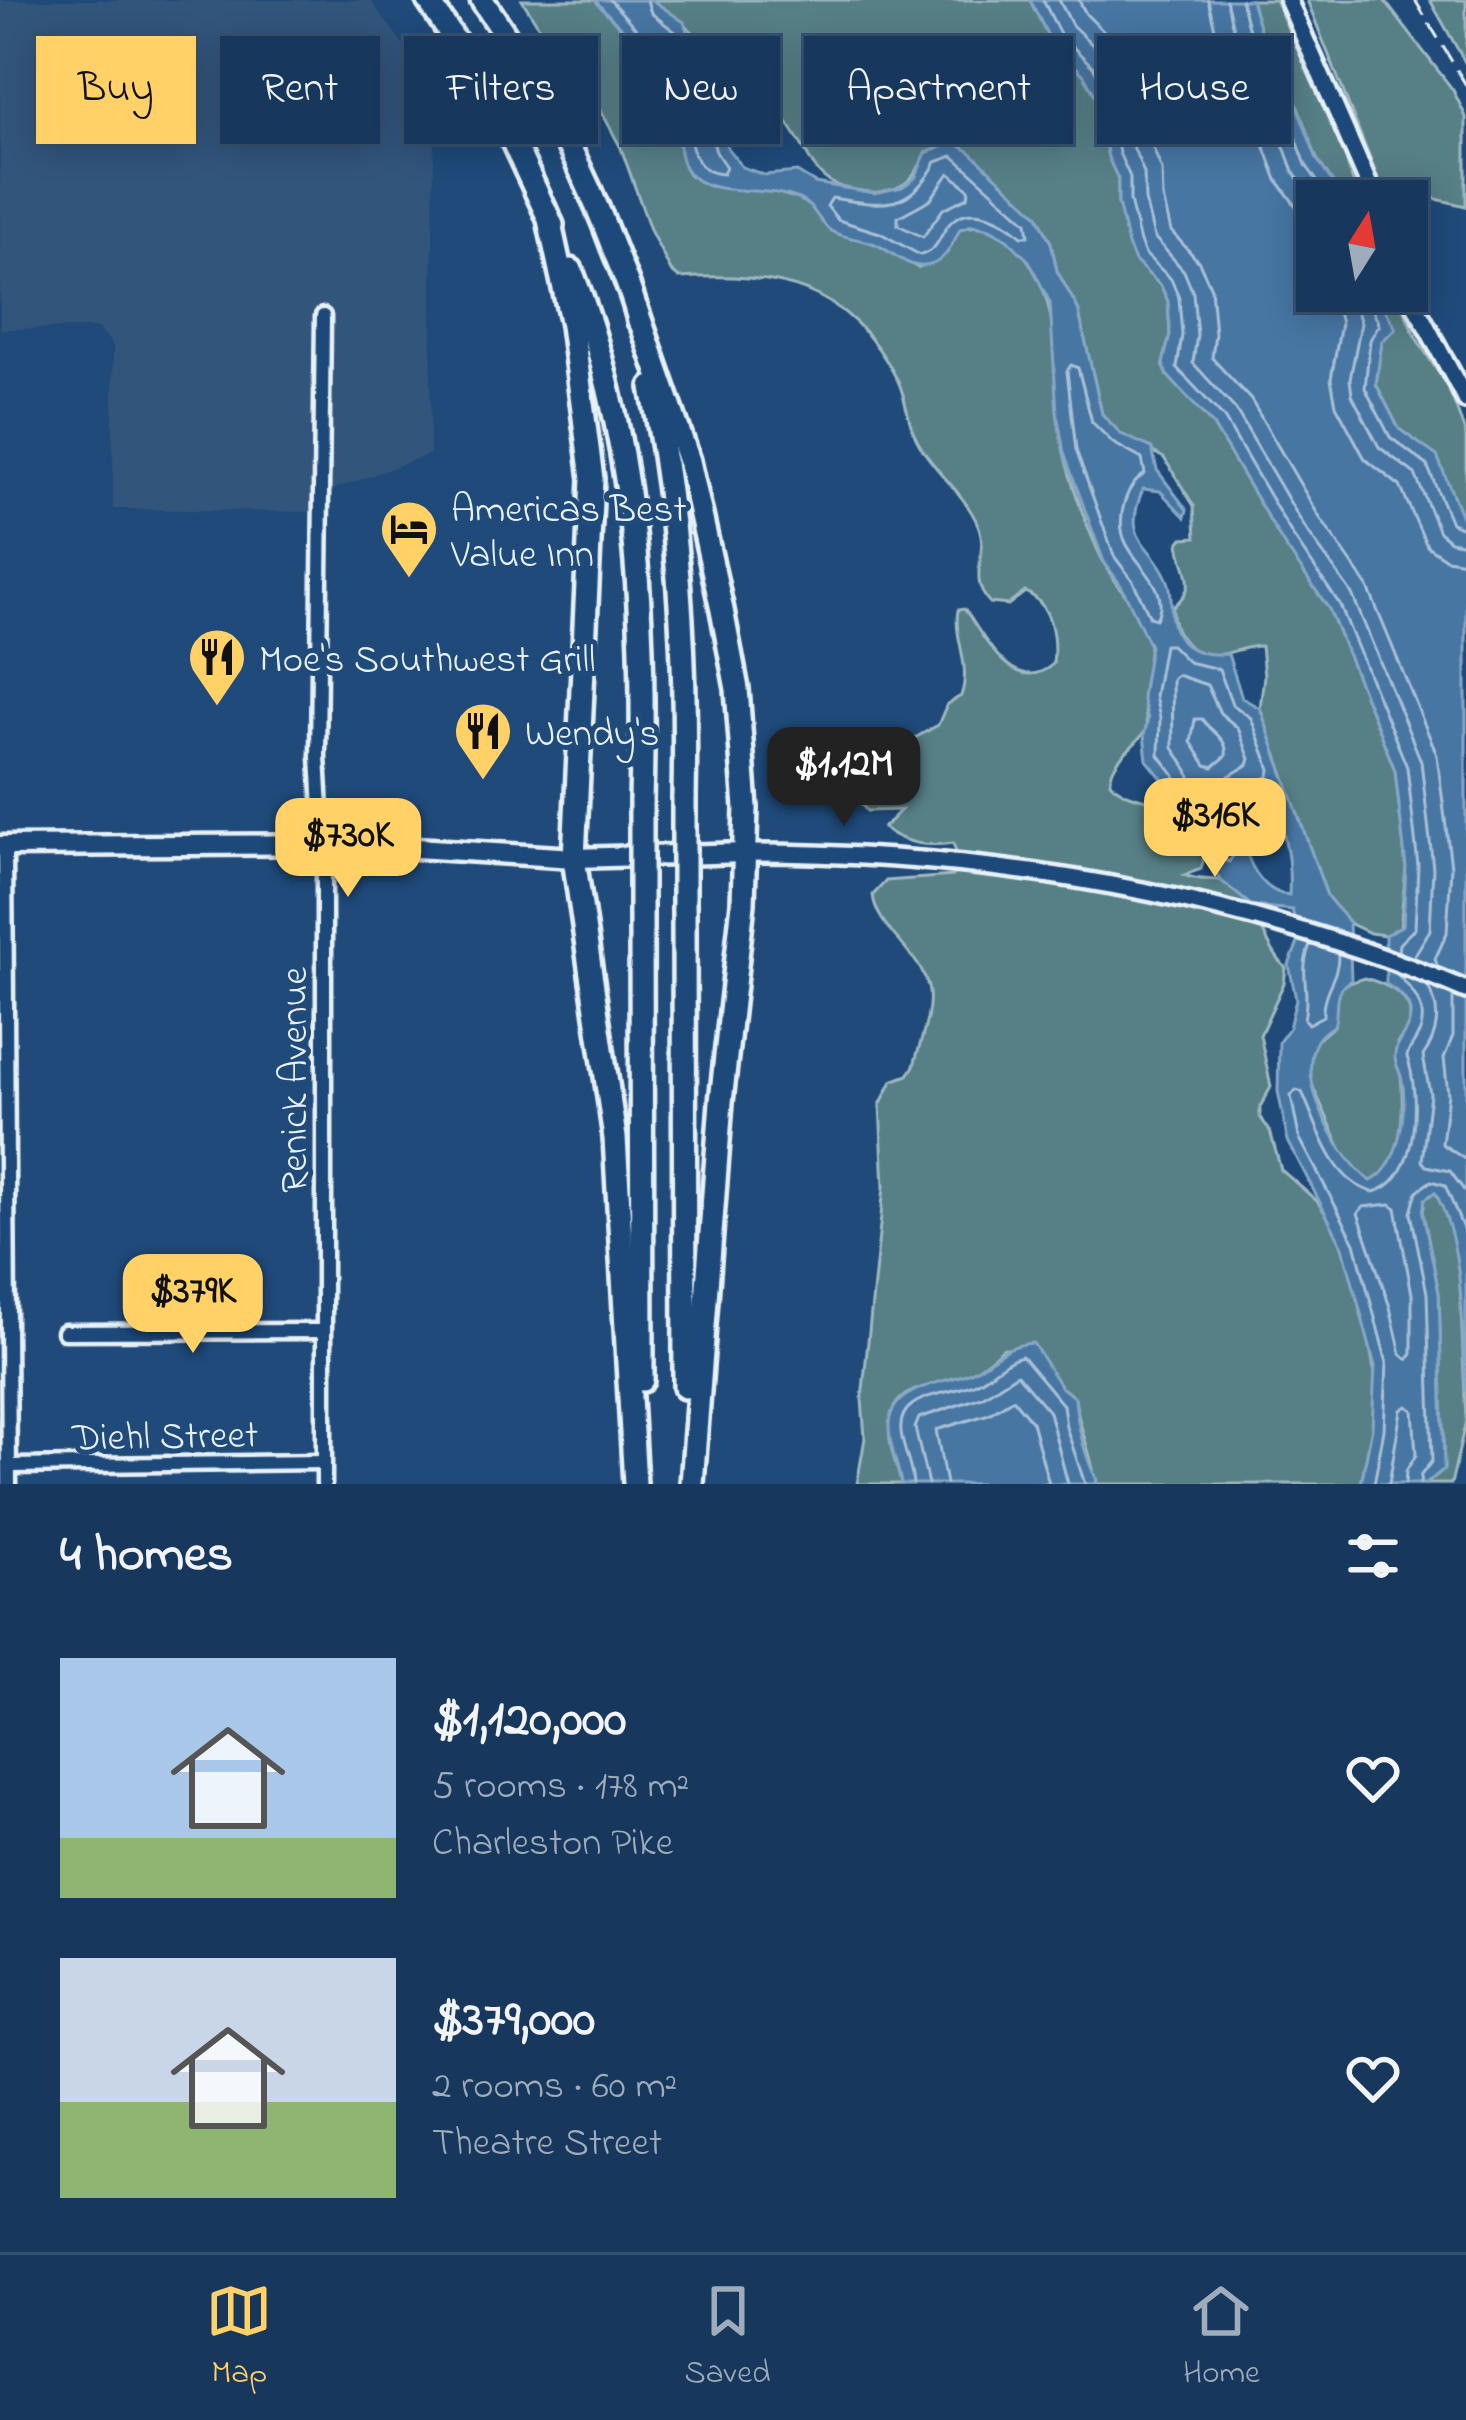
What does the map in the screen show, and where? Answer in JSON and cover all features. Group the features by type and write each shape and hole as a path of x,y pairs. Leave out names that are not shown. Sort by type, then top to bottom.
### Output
{"highway":[{"path":"428,0 492,97 548,214 592,322 620,445 635,558 644,691 638,1484"},
{"path":"482,0 530,70 602,215 689,460 737,689 746,853 689,1484"},
{"path":"548,214 572,325 592,479 574,858 615,1138 638,1484"},
{"path":"636,308 660,429 678,560 687,691 689,1484"}],"main road":[{"path":"2,846 323,843 574,858 746,853"}],"street":[{"path":"1288,0 1367,180"},
{"path":"1419,312 1466,400"},
{"name":"Renick Avenue","path":"323,316 318,757 323,843 324,1484"},
{"path":"2,846 9,1484"},
{"path":"746,853 856,855 1087,880 1217,906 1358,948 1466,990"},
{"path":"64,1332 321,1331"},
{"name":"Diehl Street","path":"8,1466 323,1462"}],"shaded area":[{"path":"0,0 370,0 404,45 404,144 434,144 430,454 335,489 312,512 113,509 113,345 97,328 0,329"}],"green space":[{"path":"522,0 595,0 628,36 622,36 622,144 680,144 689,175 709,186 763,189 796,198 812,206 830,230 876,244 918,268 947,253 960,229 990,229 1016,246 1041,283 1053,328 1059,425 1075,490 1103,561 1138,614 1147,637 1146,730 1119,760 1110,782 1183,818 1205,854 1201,869 1184,875 1223,881 1243,895 1286,968 1260,1035 1271,1087 1260,1117 1270,1131 1281,1170 1317,1201 1337,1231 1364,1315 1376,1380 1361,1484 1095,1484 1075,1398 1039,1356 1004,1348 972,1372 901,1398 889,1424 901,1484 857,1484 865,1438 862,1399 884,1187 880,1105 892,1081 908,1075 914,1066 929,1001 925,978 883,920 873,895 886,881 953,876 958,858 953,843 916,843 883,828 901,810 867,811 857,799 906,743 938,725 947,704 961,696 964,673 958,610 964,609 1003,661 1026,674 1053,664 1050,622 1041,604 1025,592 1008,605 990,603 983,594 978,525 918,442 898,381 857,323 833,304 779,282 679,278 671,271 651,232 621,148 598,105 598,36 545,36"},
{"path":"652,0 1030,0 1048,36 804,36 804,144 1073,144 1073,64 1084,75 1097,105 1097,144 1105,144 1118,179 1118,203 1135,261 1161,286 1168,301 1170,335 1163,364 1167,375 1213,425 1283,543 1329,609 1395,770 1406,867 1400,930 1370,933 1349,923 1327,896 1260,708 1261,646 1203,654 1194,651 1177,631 1173,607 1188,584 1179,543 1196,537 1194,506 1164,458 1121,434 1102,414 1078,309 1057,271 1051,243 1037,214 1005,188 926,153 914,175 897,188 868,192 832,183 812,164 780,110 780,36 698,36"},
{"path":"1251,0 1275,0 1337,126 1352,180 1331,180 1317,159 1291,88 1291,36 1262,36"},
{"path":"1307,0 1384,0 1453,90 1466,117 1466,206 1428,197 1428,180 1378,180"},
{"path":"1430,0 1466,0 1466,64"},
{"path":"1386,312 1405,312 1450,391 1466,435 1466,527 1437,457 1399,429 1376,384 1382,341 1395,329"},
{"path":"1364,978 1398,993 1410,1019 1397,1043 1402,1098 1399,1139 1384,1171 1371,1181 1352,1168 1344,1155 1309,1078 1312,1044 1334,1026 1334,999 1342,985"},
{"path":"1435,1191 1452,1226 1459,1264 1466,1420 1451,1484 1426,1484 1444,1469 1439,1293 1423,1213 1425,1199"}],"water":[{"path":"595,0 652,0 684,22 689,36 629,36"},
{"path":"1030,0 1251,0 1262,36 1097,36 1097,105 1084,75 1073,64 1073,36 1048,36"},
{"path":"1291,91 1317,159 1331,180 1296,180 1296,312 1387,312 1396,329 1382,341 1376,384 1399,429 1437,456 1466,527 1466,1392 1457,1263 1435,1192 1425,1199 1423,1213 1439,1293 1444,1469 1426,1484 1361,1484 1372,1428 1375,1366 1343,1247 1288,1141 1278,1091 1279,1042 1289,1028 1296,999 1289,965 1300,938 1292,910 1252,906 1220,880 1184,818 1168,807 1164,781 1147,760 1144,735 1148,719 1142,697 1150,646 1122,587 1104,562 1064,453 1050,303 1029,261 1007,239 972,225 960,229 937,262 918,266 875,244 831,231 799,199 715,187 693,177 683,162 680,144 726,144 742,167 764,175 797,172 815,183 874,193 902,187 915,178 926,153 956,144 1037,214 1051,243 1057,271 1078,309 1102,414 1121,434 1152,448 1157,470 1187,510 1185,517 1160,491 1143,489 1135,521 1141,541 1168,581 1175,629 1192,649 1228,654 1242,698 1260,708 1327,896 1349,923 1351,980 1338,995 1334,1026 1318,1039 1311,1058 1312,1080 1329,1128 1371,1181 1388,1164 1399,1136 1404,1092 1395,1054 1410,1018 1409,1006 1386,984 1385,935 1403,925 1406,867 1395,770 1329,609 1283,543 1213,425 1167,375 1163,364 1170,335 1168,301 1161,286 1135,261 1128,245 1118,179 1105,144 1291,144","holes":["1259,790 1275,811 1284,838 1289,895 1261,879 1245,847 1244,812 1249,799"]},
{"path":"1033,1343 1061,1387 1075,1398 1095,1484 901,1484 889,1422 901,1399 975,1370 1012,1347"}],"railway":[{"path":"1415,0 1466,85"}],"place":[{"name":"Americas Best Value Inn","path":"409,580"},
{"name":"Moe's Southwest Grill","path":"217,708"},
{"name":"Wendy's","path":"483,782"}]}
